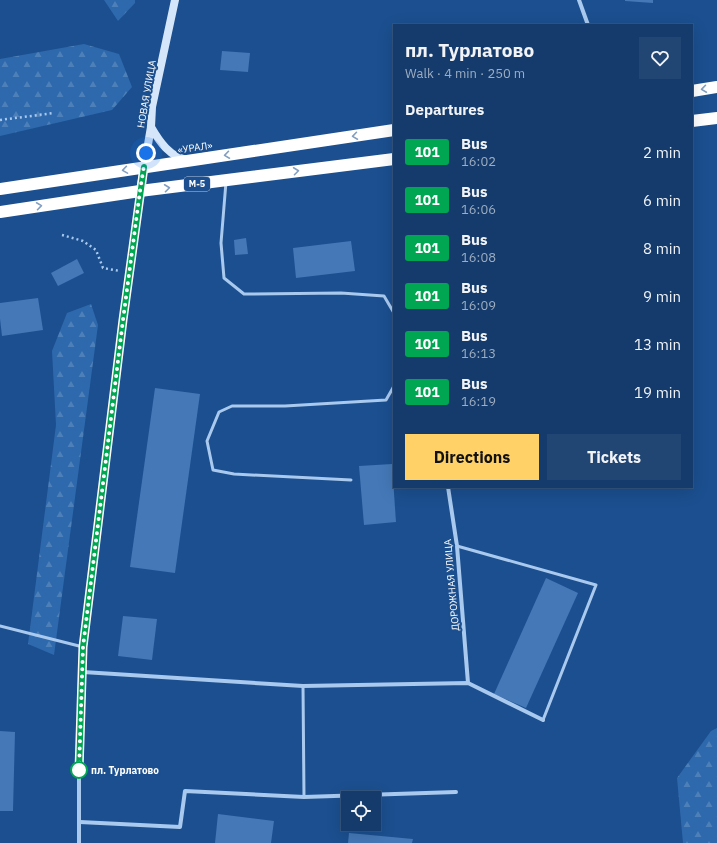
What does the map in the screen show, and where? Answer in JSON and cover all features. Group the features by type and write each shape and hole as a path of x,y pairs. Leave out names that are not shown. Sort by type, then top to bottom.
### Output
{"highway":[{"path":"693,91 717,87"},
{"path":"693,121 717,118"},
{"name":"«УРАЛ»","path":"0,188 393,130"},
{"name":"М-5","path":"0,212 140,191 393,159"}],"street":[{"name":"НОВАЯ УЛИЦА","path":"140,191 151,126 152,107 175,0"},
{"path":"579,0 588,24"},
{"path":"151,126 159,142 170,152 184,159 191,160"},
{"path":"79,843 79,770 83,647 140,191"},
{"name":"ДОРОЖНАЯ УЛИЦА","path":"448,488 456,546 468,683"},
{"path":"82,672 303,686 468,683 543,720"},
{"path":"80,822 180,827 185,791 304,797 456,792"}],"lane":[{"path":"226,180 221,243 224,278 244,294 341,293 384,296 393,311"},
{"path":"351,480 234,474 213,470 207,441 218,412 232,406 285,406 386,400 393,388"},
{"path":"456,546 596,585 543,720"},
{"path":"0,626 83,647"},
{"path":"303,686 304,797"}],"path":[{"path":"0,120 54,113"},
{"path":"62,235 83,241 96,250 103,268 129,272"}],"green space":[{"path":"104,0 135,0 135,3 118,21"},
{"path":"84,44 119,54 132,87 112,110 0,136 0,59"},
{"path":"91,304 98,325 54,655 28,644 56,425 52,351 67,313"},
{"path":"717,728 717,843 683,843 677,778 711,731"}],"building":[{"path":"653,0 653,3 625,1"},
{"path":"222,51 250,53 248,72 220,70"},
{"path":"246,238 248,254 235,255 234,240"},
{"path":"351,241 355,271 296,278 293,248"},
{"path":"77,259 84,273 58,286 51,273"},
{"path":"38,298 43,330 2,336 0,303"},
{"path":"155,388 200,394 175,573 130,567"},
{"path":"392,464 396,522 364,525 359,466"},
{"path":"546,578 578,593 526,708 494,694"},
{"path":"123,616 157,619 152,660 118,656"},
{"path":"0,731 15,732 13,811 0,811"},
{"path":"218,814 274,821 271,843 215,843"},
{"path":"349,833 413,839 412,843 348,843"}],"bus line":[{"name":"101","path":"79,770 83,647 123,320 144,167"}],"place":[{"name":"пл. Турлатово","path":"79,770"}],"route":[{"path":"79,770 83,647 123,320 146,153"}]}
